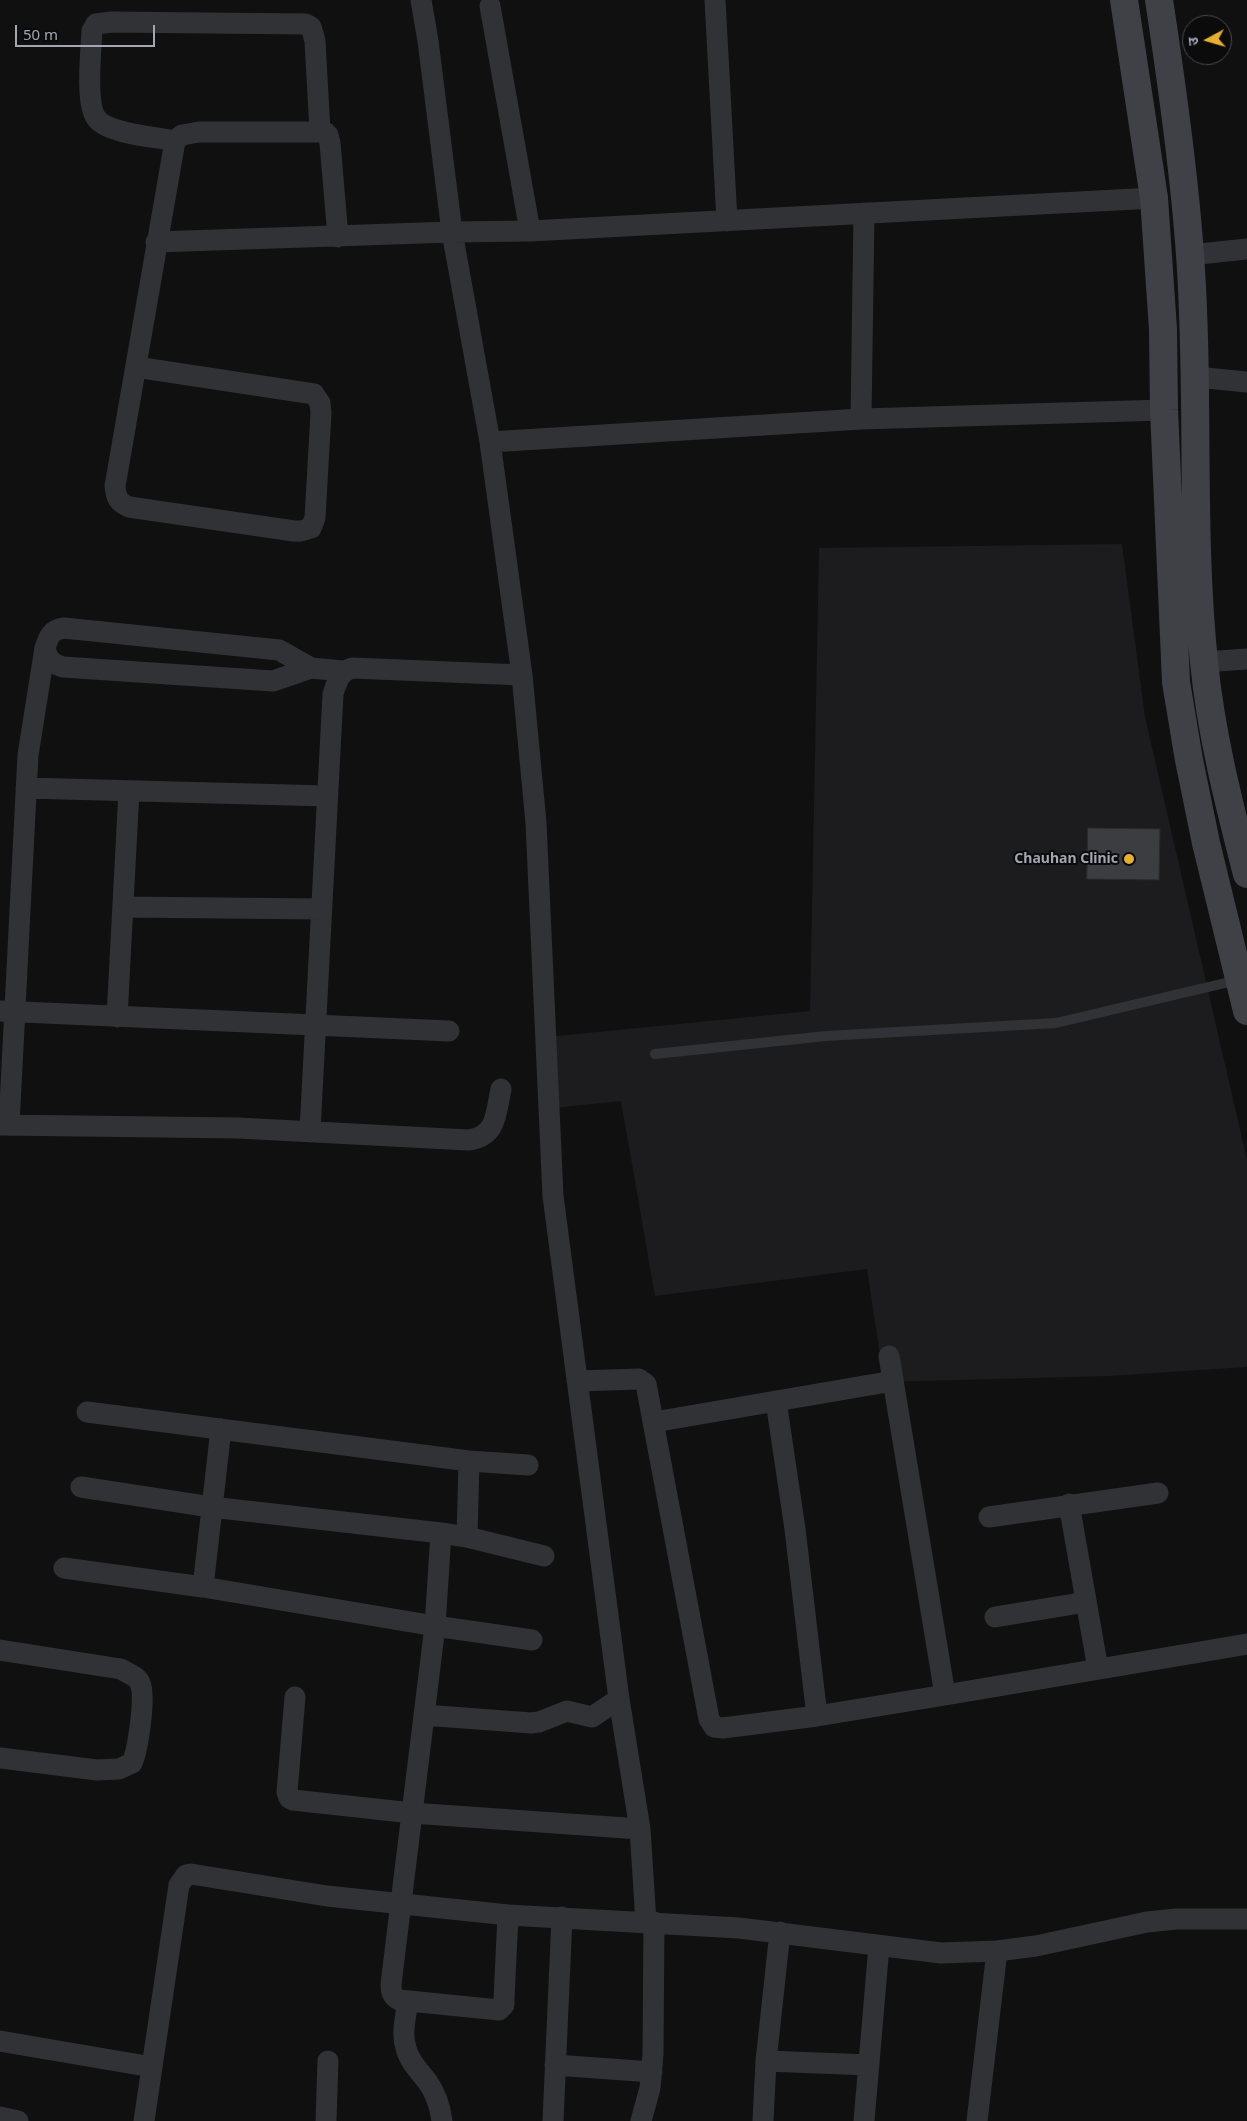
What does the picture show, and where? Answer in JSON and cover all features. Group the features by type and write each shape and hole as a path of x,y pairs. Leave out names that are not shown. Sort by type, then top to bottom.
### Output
{"main road":[{"path":"1124,0 1154,198 1163,329 1164,410 1176,682 1189,760 1247,1011"},
{"path":"1159,0 1177,117 1190,255 1196,377 1197,563 1204,662 1215,742 1247,874"}],"street":[{"path":"421,0 428,41 452,232 490,442 522,675 536,823 553,1196 619,1699 640,1828 650,1922 652,2072 642,2121"},
{"path":"715,0 727,221"},
{"path":"490,6 530,231"},
{"path":"175,141 112,129 97,119 92,109 91,97 92,31 96,24 112,22 306,24 311,27 315,41 320,131"},
{"path":"136,367 314,394 320,403 321,413 315,518 311,528 294,531 129,507 120,502 116,496 115,486 175,141 182,135 199,132 325,132 329,138 338,237"},
{"path":"156,242 530,231 1154,198"},
{"path":"861,419 864,213"},
{"path":"1190,255 1247,250"},
{"path":"1196,377 1247,382"},
{"path":"490,442 861,419 1164,410"},
{"path":"501,1089 494,1122 489,1132 483,1137 476,1139 310,1131 4,1125 7,1012 28,755 48,636 55,630 64,628 279,650 311,668 343,671 352,668 522,675"},
{"path":"45,648 47,659 54,664 72,668 273,681 311,668"},
{"path":"1204,662 1247,659"},
{"path":"310,1131 314,1025 333,694 337,681 343,671"},
{"path":"26,788 327,796"},
{"path":"117,1017 129,791"},
{"path":"123,906 321,909"},
{"path":"7,1012 449,1031"},
{"path":"889,1356 945,1695"},
{"path":"577,1381 632,1379 644,1381 649,1390 708,1719 714,1727 723,1728 817,1716 1247,1644"},
{"path":"654,1422 893,1381"},
{"path":"776,1401 795,1529 817,1716"},
{"path":"87,1412 469,1461 528,1465"},
{"path":"203,1587 221,1429"},
{"path":"467,1537 469,1461"},
{"path":"81,1487 211,1507 441,1533 467,1537 544,1556"},
{"path":"989,1517 1069,1504 1158,1493"},
{"path":"1069,1504 1098,1669"},
{"path":"441,1533 435,1626 391,1992 399,2000 499,2010 504,2005 508,1915"},
{"path":"64,1568 203,1587 435,1626 532,1640"},
{"path":"995,1617 1086,1602"},
{"path":"0,1650 121,1669 140,1683 142,1699 137,1752 132,1764 118,1769 97,1770 0,1758"},
{"path":"295,1696 287,1792 289,1798 297,1801 412,1813 640,1828"},
{"path":"424,1716 530,1723 540,1722 567,1711 592,1717 619,1699"},
{"path":"144,2121 179,1885 186,1875 191,1874 327,1896 508,1915 650,1922 780,1932 941,1953 997,1952 1036,1946 1147,1922 1176,1919 1247,1919"},
{"path":"553,2121 562,1917"},
{"path":"763,2121 766,2061 780,1932"},
{"path":"864,2121 879,1946"},
{"path":"977,2121 997,1952"},
{"path":"408,2001 404,2037 406,2049 413,2064 428,2083 439,2103 442,2121"},
{"path":"0,2040 152,2067"},
{"path":"326,2121 328,2061"},
{"path":"766,2061 869,2065"},
{"path":"556,2065 652,2072"},
{"path":"0,2117 18,2121"}],"lane":[{"path":"656,1054 826,1036 1056,1023 1239,980"}],"shaded area":[{"path":"1122,544 1145,717 1247,1160 1247,1367 1108,1376 884,1382 867,1269 655,1296 621,1101 553,1108 547,1037 810,1011 819,548"}],"building":[{"path":"1088,828 1160,829 1159,880 1087,879"}],"place":[{"name":"Chauhan Clinic","path":"1129,859"}]}
